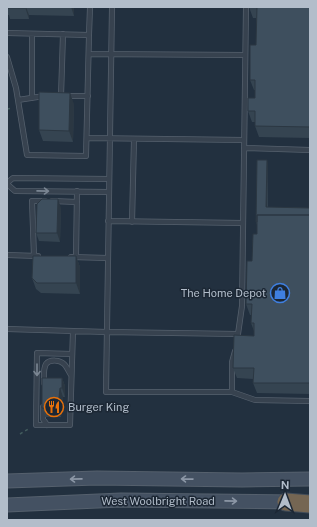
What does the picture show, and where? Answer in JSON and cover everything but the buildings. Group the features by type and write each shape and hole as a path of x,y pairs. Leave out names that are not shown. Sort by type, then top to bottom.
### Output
{"highway":[{"path":"286,502 310,503"}],"main road":[{"name":"West Woolbright Road","path":"7,480 97,478 242,480 310,479"},
{"name":"West Woolbright Road","path":"7,505 129,500 286,502"}],"lane":[{"path":"7,57 18,100 27,155 86,156 90,7"},
{"path":"112,7 106,392 232,392 255,400 310,401"},
{"path":"237,341 242,306 246,7"},
{"path":"7,33 90,35"},
{"path":"32,34 32,98"},
{"path":"61,96 63,34"},
{"path":"89,54 246,55"},
{"path":"18,100 50,96"},
{"path":"56,96 88,96"},
{"path":"87,138 244,140"},
{"path":"132,222 134,139"},
{"path":"244,148 310,150"},
{"path":"109,179 13,178 7,183 15,191 109,192"},
{"path":"76,257 77,191"},
{"path":"34,256 32,201 77,202"},
{"path":"108,221 243,223"},
{"path":"7,255 41,256"},
{"path":"62,257 108,258"},
{"path":"7,329 238,334"},
{"path":"72,331 72,354 72,377 70,425 36,425 37,353 72,354"},
{"path":"232,392 232,362 235,348"},
{"path":"44,390 44,369 48,362 55,361 64,364 72,377"},
{"path":"43,404 43,418 47,425"}],"path":[{"path":"7,109 12,108"},
{"path":"20,434 32,427"}],"place":[{"name":"The Home Depot","path":"280,293"},
{"name":"Burger King","path":"54,407"}]}
